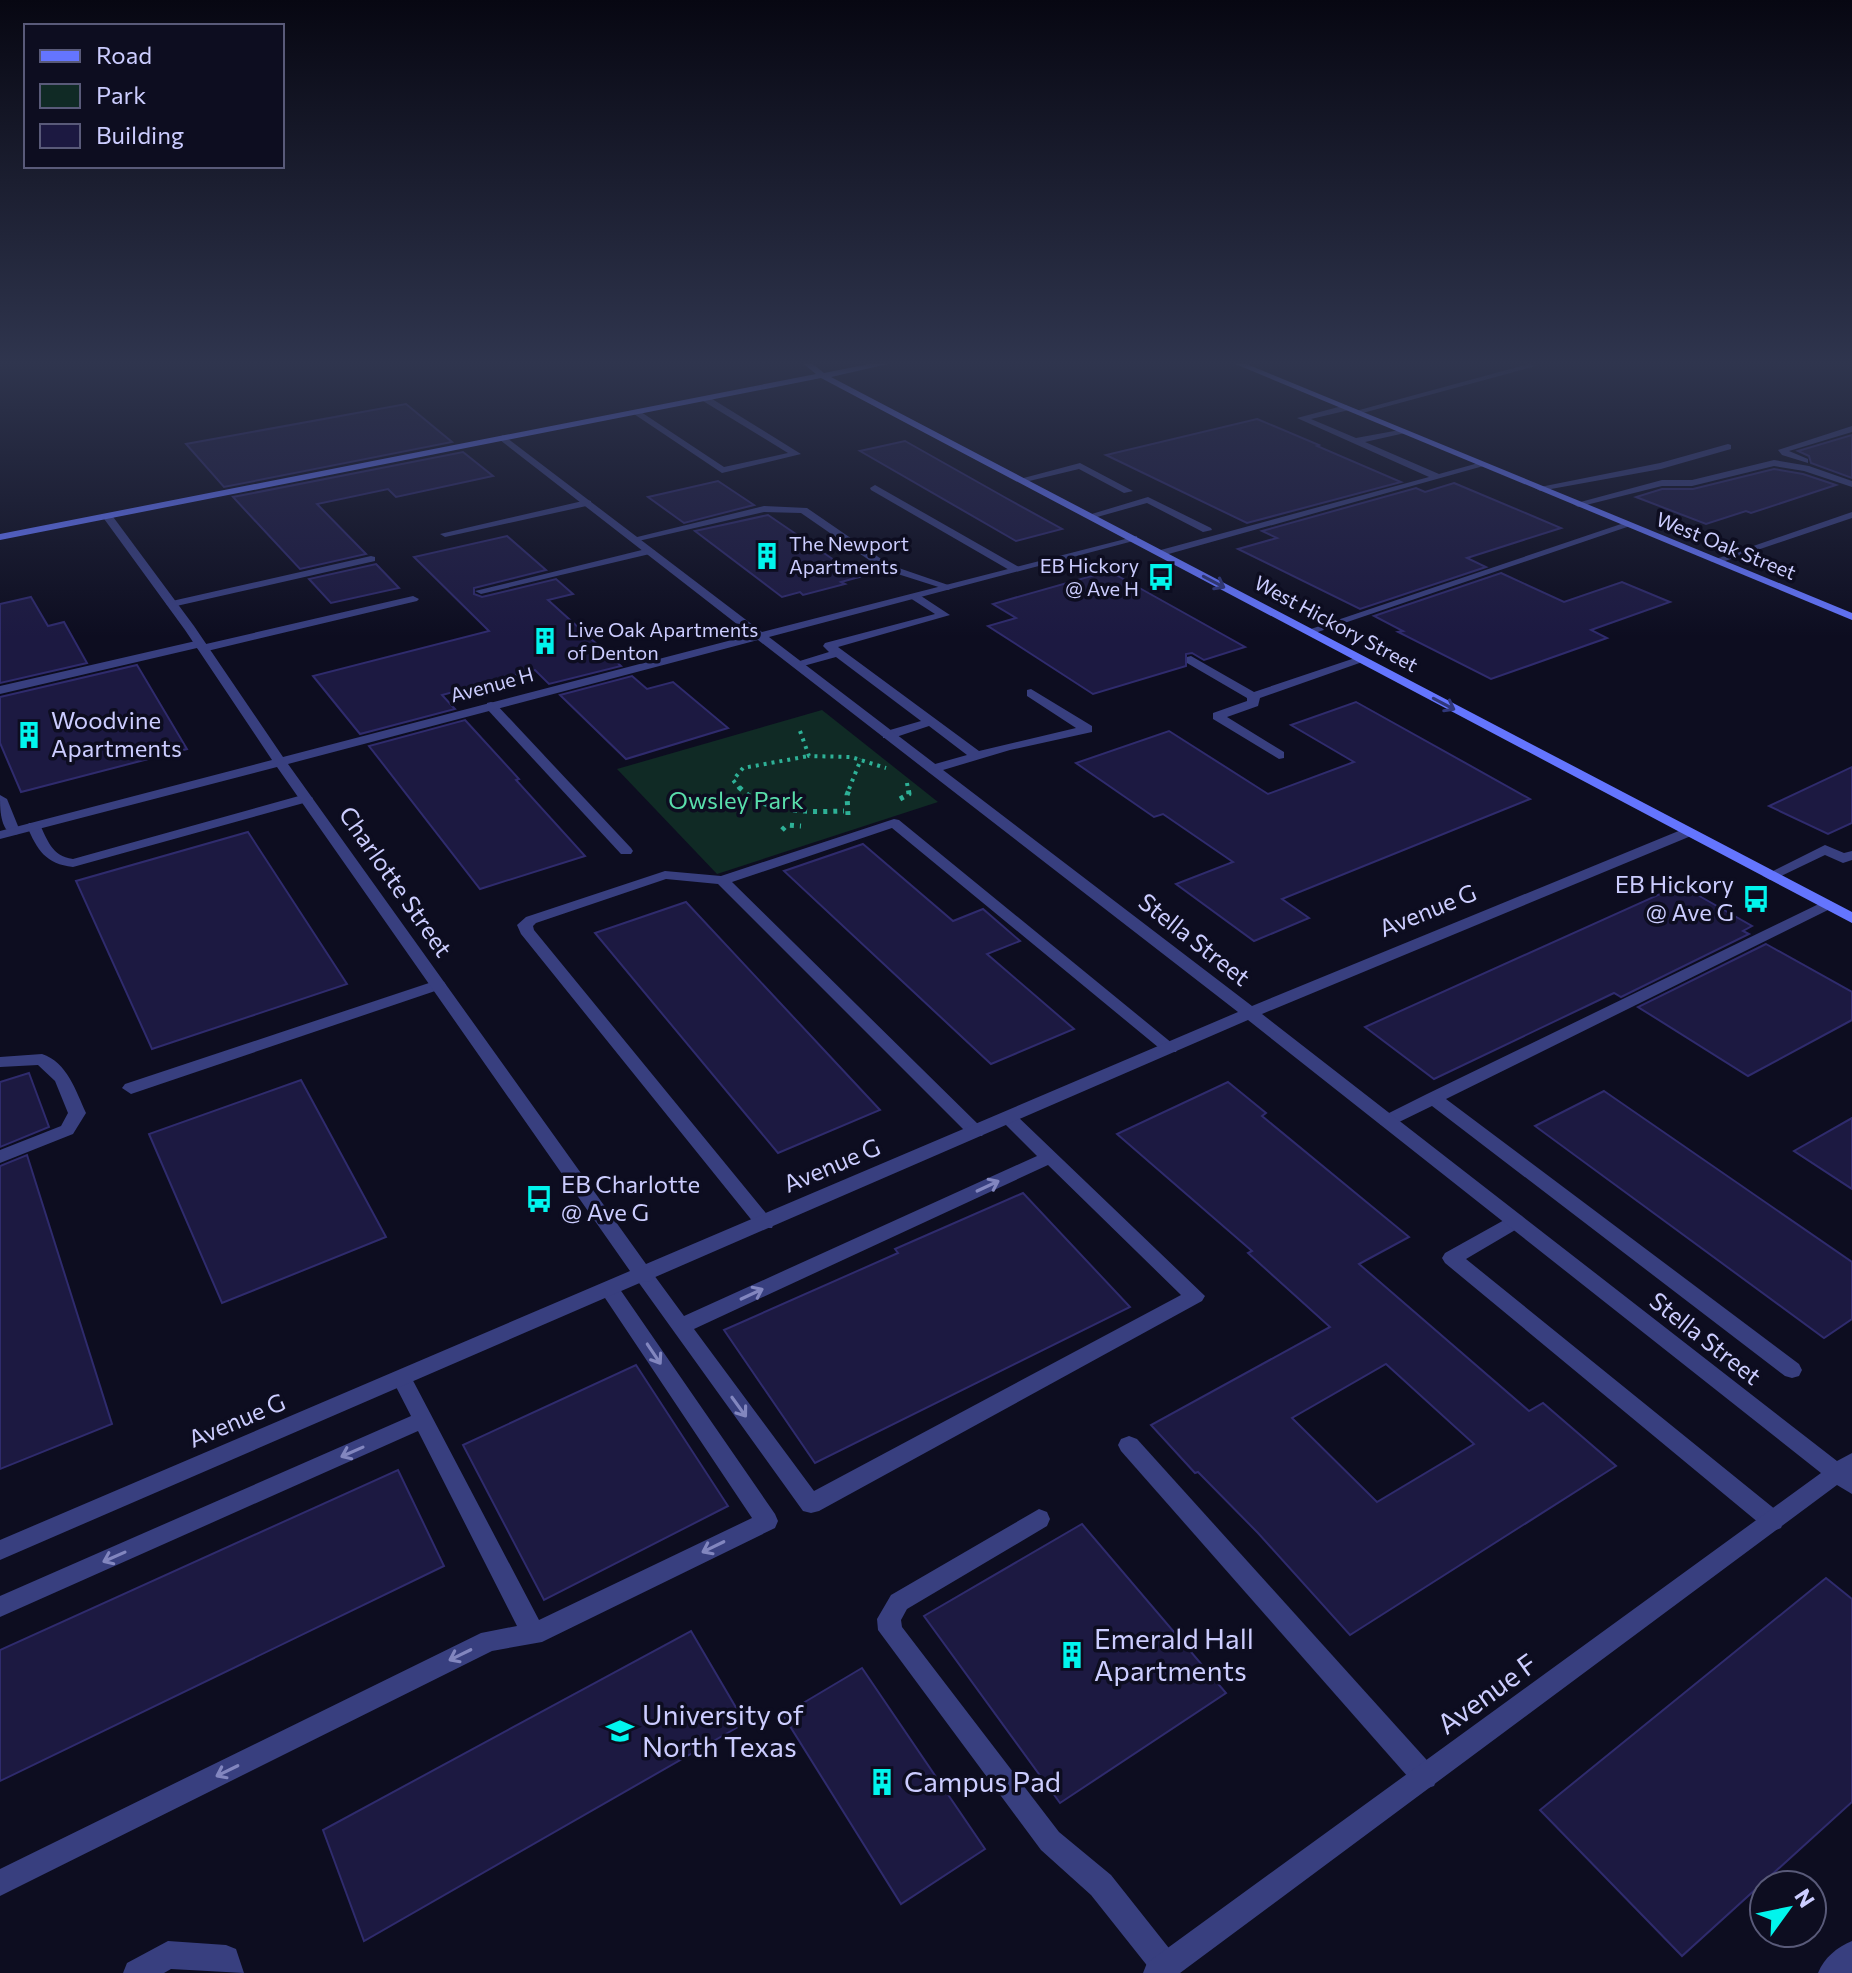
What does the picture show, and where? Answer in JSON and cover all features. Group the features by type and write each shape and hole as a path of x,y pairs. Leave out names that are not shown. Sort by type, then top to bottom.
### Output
{"main road":[{"path":"0,537 426,453"},
{"name":"West Hickory Street","path":"970,453 1852,918"},
{"name":"West Oak Street","path":"1454,453 1852,617"}],"street":[{"name":"Stella Street","path":"522,453 1515,1221 1847,1473"},
{"path":"697,453 722,470 794,453"},
{"path":"1384,453 1438,477"},
{"path":"1540,488 1637,471 1705,453"},
{"path":"1785,453 1852,478"},
{"path":"1578,504 1662,483 1692,483 1774,463 1806,468 1852,484"},
{"path":"1161,553 1482,465"},
{"path":"1021,480 1080,466 1128,491"},
{"path":"875,488 1015,569"},
{"path":"1090,516 1148,500 1207,530"},
{"path":"445,534 587,503"},
{"path":"634,539 764,509 803,510 886,567 948,587"},
{"path":"1715,561 1852,515"},
{"name":"Charlotte Street","path":"107,516 202,646 280,762 644,1276 811,1504 1195,1296 1050,1157"},
{"path":"1308,632 1628,525"},
{"name":"Avenue H","path":"6,833 1133,538"},
{"path":"481,591 650,551"},
{"path":"172,604 371,559"},
{"path":"914,596 944,615 829,646 976,755"},
{"path":"0,690 413,599"},
{"path":"796,664 838,653"},
{"path":"1191,660 1253,696 1362,660"},
{"path":"933,769 976,755 1087,729 1031,693"},
{"path":"1253,696 1254,703 1217,716 1279,755"},
{"path":"491,706 626,851"},
{"path":"888,735 930,722"},
{"path":"34,826 45,854 58,863 73,863 306,798"},
{"path":"0,799 6,833"},
{"path":"765,1223 525,925 531,920 665,875 722,880 894,823 1170,1048"},
{"name":"Avenue G","path":"0,1550 644,1276 1250,1013 1686,833"},
{"path":"1770,876 1825,849 1843,859 1852,855"},
{"path":"722,880 976,1132"},
{"path":"1387,1121 1827,905"},
{"path":"131,1088 438,985"},
{"path":"0,1062 42,1059 63,1079 77,1113 67,1130 0,1157"},
{"path":"1433,1098 1792,1370"},
{"path":"681,1326 1050,1157 1009,1118"},
{"path":"1515,1221 1452,1258 1773,1521"},
{"path":"0,1883 489,1641 534,1634 767,1521 610,1290"},
{"path":"402,1379 534,1634"},
{"path":"0,1607 423,1420"},
{"path":"1129,1445 1425,1777"},
{"name":"Avenue F","path":"1162,1970 1773,1521 1847,1473"},
{"path":"1039,1519 899,1602 889,1619 890,1630 1050,1841 1101,1885 1162,1970"},
{"path":"137,1973 168,1955 226,1959 230,1973"},
{"path":"1832,1973 1852,1955"}],"path":[{"path":"800,731 809,756"},
{"path":"861,810 773,807 741,791 733,780 743,768 809,756 861,759 893,771"},
{"path":"846,811 849,785 861,759"},
{"path":"890,803 909,794 909,785 901,778"}],"green space":[{"name":"Owsley Park","path":"822,710 938,802 717,874 617,769"}],"building":[{"path":"194,453 396,453 224,487"},
{"path":"458,453 464,453 493,476 396,497 388,489 317,504 366,554 300,569 233,497"},
{"path":"864,453 927,453 1062,529 1016,541"},
{"path":"1334,453 1401,482 1247,523 1106,455"},
{"path":"1803,453 1852,453 1852,478 1811,463 1809,456"},
{"path":"1774,469 1803,474 1836,485 1706,524 1636,497 1662,489 1693,489"},
{"path":"718,481 754,505 684,523 648,497"},
{"path":"1454,483 1561,528 1467,558 1486,567 1360,609 1238,549 1277,538 1262,531 1416,488 1425,492"},
{"name":"The Newport Apartments","path":"768,515 859,577 803,595 800,592 782,597 695,531"},
{"path":"507,536 546,570 474,588 474,594 482,597 556,579 573,594 548,600 621,666 549,684 535,670 442,695 455,709 360,734 313,676 489,631 414,557"},
{"path":"376,564 399,588 331,603 309,579"},
{"path":"1109,571 1245,647 1204,660 1192,653 1186,654 1186,666 1093,694 988,626 1016,618 993,604"},
{"path":"1501,573 1564,602 1622,582 1670,602 1591,630 1607,638 1491,679 1398,632 1403,631 1374,616"},
{"path":"31,597 48,626 64,622 87,663 0,683 0,604"},
{"name":"Woodvine Apartments","path":"137,665 187,749 21,792 0,743 0,697"},
{"path":"632,676 647,689 673,682 728,728 626,759 560,695"},
{"path":"1356,702 1530,799 1282,899 1309,918 1254,941 1176,884 1233,862 1163,814 1154,817 1076,763 1169,731 1268,794 1354,762 1291,725"},
{"path":"465,720 585,856 480,889 369,746"},
{"path":"1852,767 1852,823 1828,834 1769,806"},
{"path":"248,832 347,984 152,1049 76,881"},
{"path":"863,844 953,921 983,909 1020,941 987,954 1074,1029 991,1064 784,871"},
{"path":"1680,885 1752,926 1743,931 1749,934 1621,997 1614,993 1434,1079 1365,1027"},
{"path":"686,902 880,1110 778,1153 595,933"},
{"path":"1766,944 1852,992 1852,1020 1748,1076 1638,1007"},
{"path":"29,1073 49,1127 0,1147 0,1082"},
{"path":"301,1080 386,1237 222,1303 149,1134"},
{"path":"1228,1082 1266,1113 1262,1116 1409,1237 1359,1264 1529,1411 1543,1403 1616,1466 1350,1635 1258,1533 1198,1472 1195,1473 1151,1425 1330,1327 1248,1253 1252,1251 1117,1134","holes":["1386,1364 1474,1444 1377,1502 1292,1418"]},
{"path":"1604,1091 1852,1262 1852,1319 1824,1338 1535,1126"},
{"path":"1852,1118 1852,1189 1794,1151"},
{"path":"27,1155 112,1424 0,1469 0,1166"},
{"path":"1023,1193 1130,1307 815,1463 724,1330 898,1253 895,1249"},
{"path":"636,1365 728,1506 544,1600 463,1445"},
{"path":"398,1470 444,1566 0,1781 0,1650"},
{"name":"Emerald Hall Apartments","path":"1082,1524 1226,1693 1060,1803 924,1616"},
{"path":"1826,1578 1852,1599 1852,1802 1778,1869 1748,1869 1748,1896 1682,1956 1540,1810"},
{"path":"691,1631 745,1723 364,1941 323,1830"},
{"name":"Campus Pad","path":"862,1668 985,1849 901,1904 783,1715"}],"place":[{"name":"The Newport Apartments","path":"767,556"},
{"name":"EB Hickory @ Ave H","path":"1161,577"},
{"name":"Live Oak Apartments of Denton","path":"545,641"},
{"name":"Woodvine Apartments","path":"29,735"},
{"name":"EB Hickory @ Ave G","path":"1756,899"},
{"name":"EB Charlotte @ Ave G","path":"539,1199"},
{"name":"Emerald Hall Apartments","path":"1072,1655"},
{"name":"University of North Texas","path":"620,1731"},
{"name":"Campus Pad","path":"882,1782"}]}
